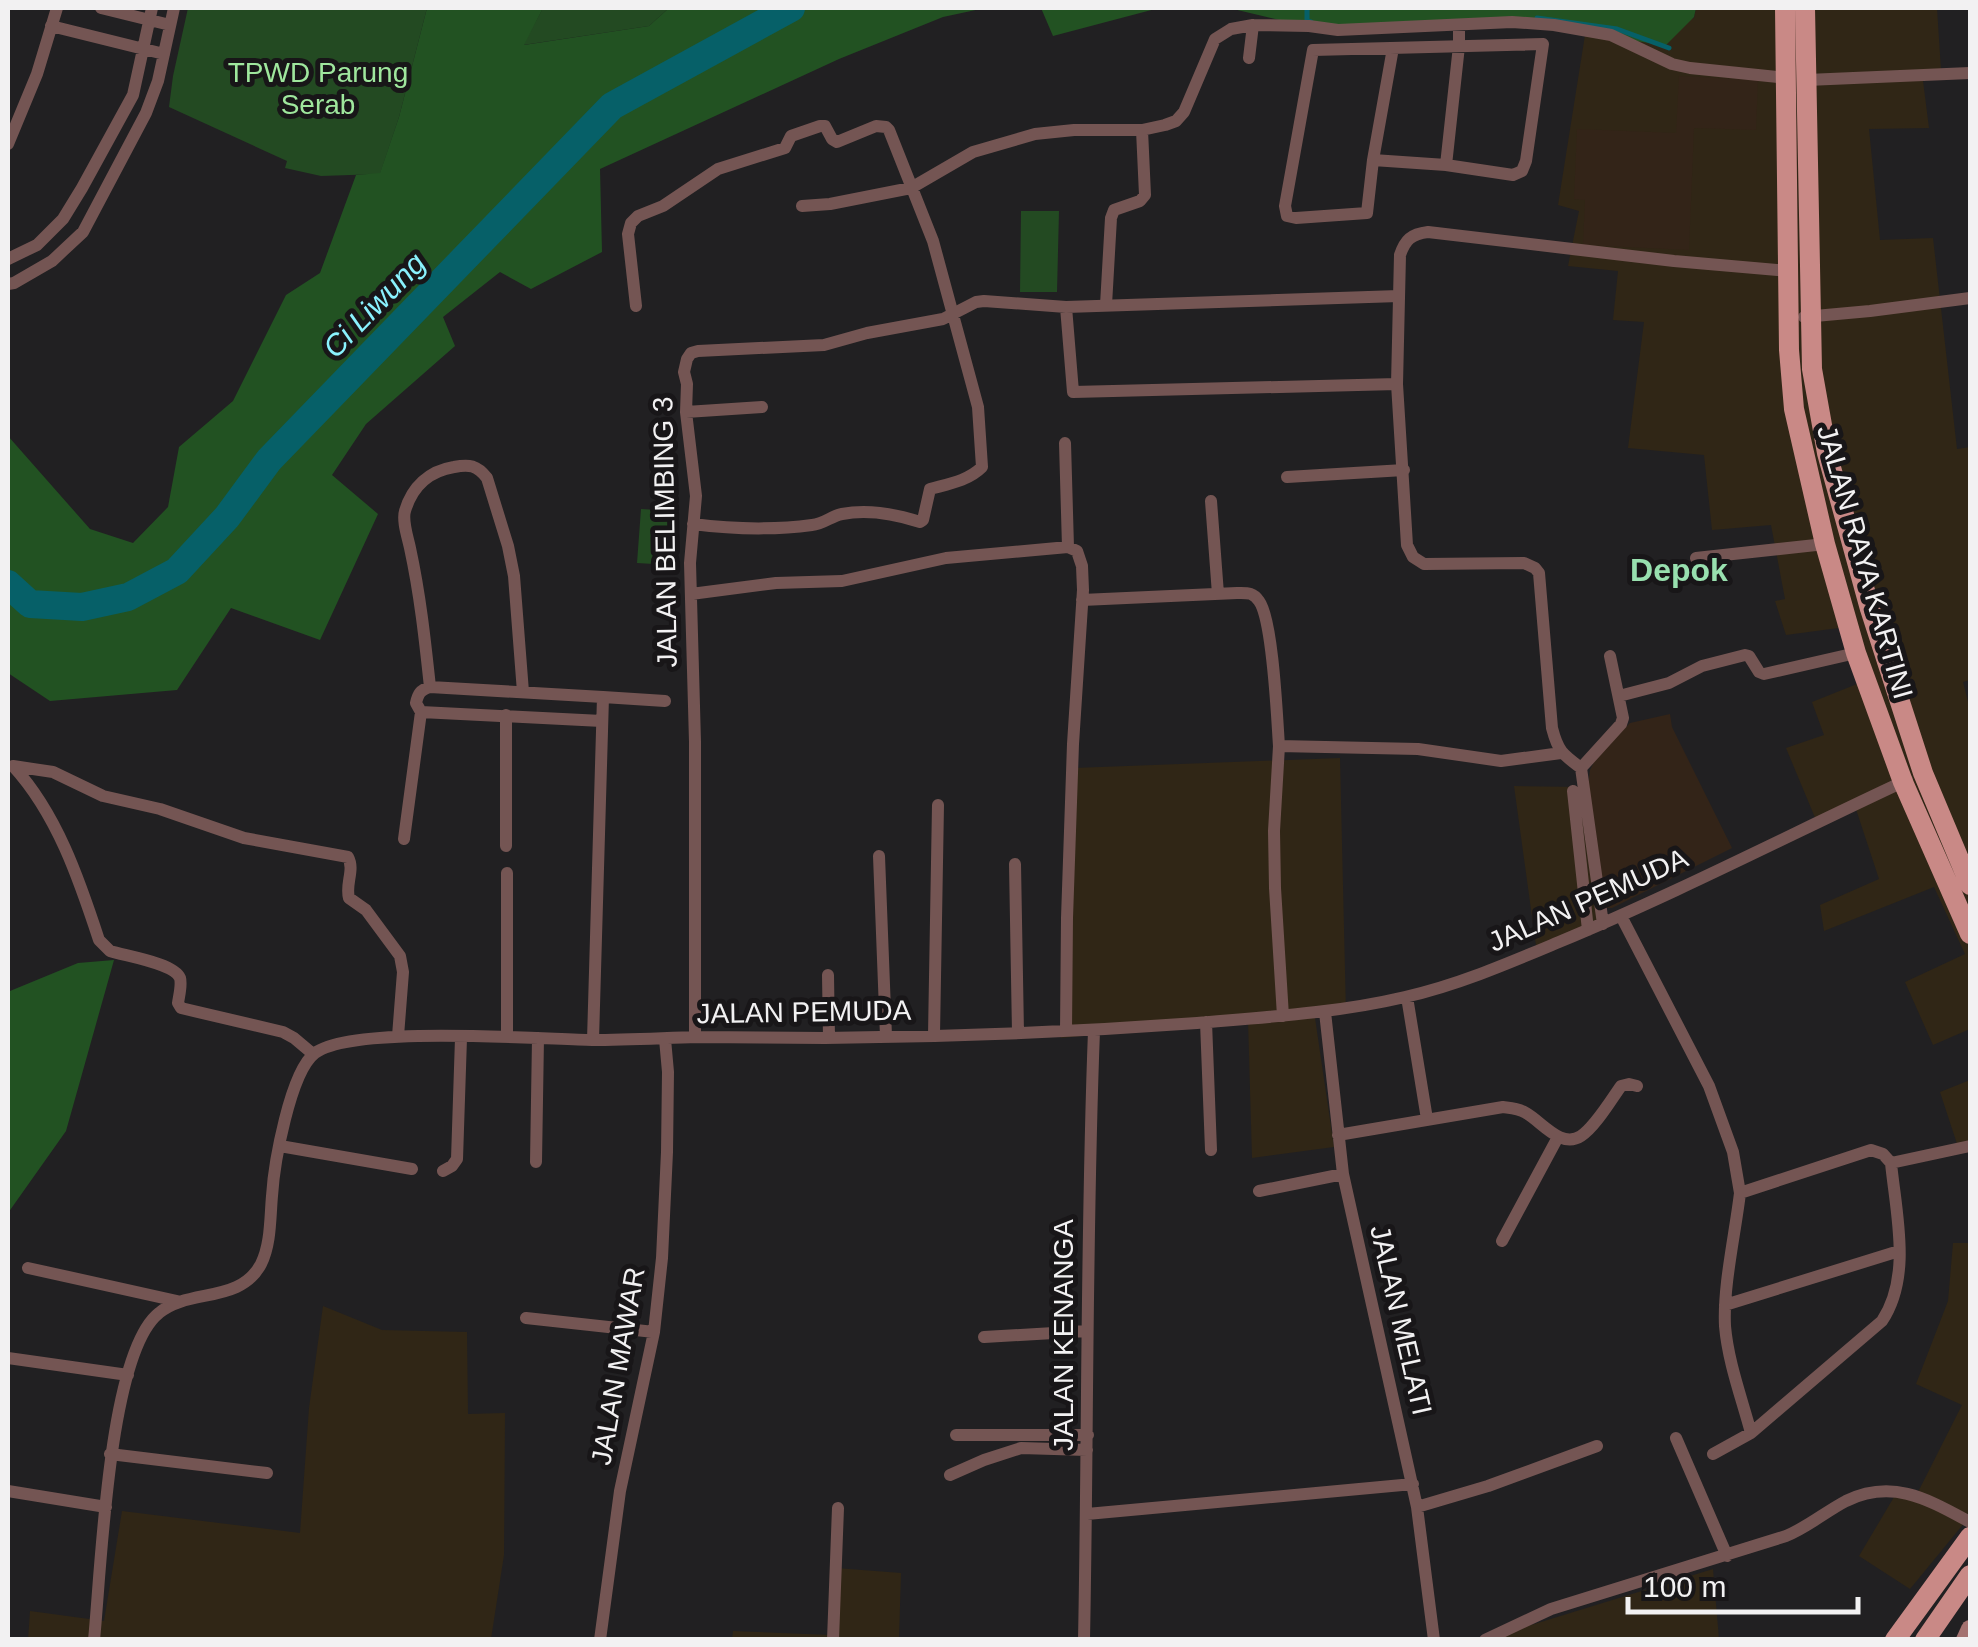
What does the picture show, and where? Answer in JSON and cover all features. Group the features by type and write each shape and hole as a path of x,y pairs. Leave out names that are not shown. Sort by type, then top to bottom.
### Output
{"main road":[{"name":"JALAN RAYA KARTINI","path":"1785,8 1797,79 1812,369 1830,467 1913,777 1970,934"},
{"name":"JALAN RAYA KARTINI","path":"1805,8 1797,79 1788,271 1794,409 1825,544 1856,653 1913,777 1970,885"},
{"path":"1895,1640 1970,1537"},
{"path":"1926,1640 1970,1576"},
{"path":"1964,1640 1970,1629"}],"street":[{"path":"8,144 38,74 57,8"},
{"path":"101,8 151,14 170,25"},
{"path":"8,284 52,262 82,232 146,113 158,81 174,8"},
{"path":"8,259 37,244 64,219 133,96 151,14"},
{"path":"802,206 911,188 972,152 1036,134 1165,126 1184,112 1215,39 1231,29 1254,25 1338,30 1512,22 1611,35 1672,64 1690,68 1797,79 1970,74"},
{"path":"1478,24 1478,45"},
{"path":"1249,58 1254,25"},
{"path":"1446,166 1459,25"},
{"path":"52,26 164,54"},
{"path":"1373,160 1514,175 1522,171 1526,160 1543,44 1314,50 1285,206 1287,216 1367,213 1373,160 1393,48"},
{"path":"636,306 628,242 631,223 638,216 678,197 718,169 787,146 791,136 825,126 837,142 876,126 889,130 933,241 978,407 982,468 964,480 930,489 920,522 872,513 842,514 813,525 694,524"},
{"path":"1106,304 1111,218 1114,210 1145,196 1142,130"},
{"path":"1603,924 1581,768 1561,753 1552,728 1541,578 1535,568 1524,563 1433,564 1418,561 1409,552 1397,384 1400,255 1405,241 1428,232 1788,271"},
{"path":"953,315 984,301 1066,307 1400,296"},
{"path":"1788,316 1811,317 1970,298"},
{"path":"1066,307 1072,392 1397,384"},
{"name":"JALAN BELIMBING 3","path":"694,1038 696,742 690,563 695,476 686,412 685,364 694,352 824,346 953,315"},
{"path":"686,412 762,408"},
{"path":"1064,443 1068,547"},
{"path":"430,687 420,596 404,514 426,477 470,464 480,468 487,478 508,546 514,576 522,692"},
{"path":"1287,477 1404,470"},
{"path":"1212,501 1218,594"},
{"path":"1696,558 1825,544"},
{"path":"691,594 776,583 842,581 946,558 1068,547 1077,551 1081,560 1082,600 1073,744 1066,1032"},
{"path":"1082,600 1251,593 1261,604 1271,658 1279,746 1274,832 1283,1016"},
{"path":"1620,696 1669,683 1689,670 1745,656 1764,674 1856,653"},
{"path":"1581,768 1623,718 1610,656"},
{"path":"404,839 421,712 416,703 419,693 430,687 664,701"},
{"path":"592,1040 603,697"},
{"path":"421,712 602,721"},
{"path":"506,715 506,846"},
{"path":"1279,746 1418,749 1501,761 1561,753"},
{"path":"10,765 54,772 103,796 160,809 244,838 348,857 350,898 366,910 400,956 398,1036"},
{"path":"10,765 38,798 60,837 104,946 177,973 181,1008 283,1032 312,1054 293,1090 261,1264 252,1276 230,1290 166,1308 152,1320 138,1347 110,1454 94,1640"},
{"name":"JALAN PEMUDA","path":"312,1054 334,1045 398,1036 592,1040 1066,1032 1325,1012 1407,997 1509,963 1621,916 1913,777"},
{"path":"1573,791 1588,930"},
{"path":"934,1035 938,805"},
{"path":"879,856 886,1036"},
{"path":"1016,864 1018,1033"},
{"path":"506,1037 507,873"},
{"path":"1621,916 1709,1086 1733,1152 1740,1193 1726,1305 1728,1350 1751,1433"},
{"path":"828,975 829,1038"},
{"path":"1407,997 1428,1119"},
{"name":"JALAN MELATI","path":"1325,1012 1343,1174 1391,1410 1417,1507 1434,1640"},
{"path":"1206,1022 1211,1150"},
{"name":"JALAN KENANGA","path":"1084,1640 1094,1031"},
{"path":"443,1170 457,1159 461,1038"},
{"path":"536,1162 538,1038"},
{"name":"JALAN MAWAR","path":"600,1640 620,1491 654,1332 667,1152 666,1039"},
{"path":"1338,1136 1503,1107 1526,1113 1568,1140 1578,1138 1590,1127 1622,1086 1637,1086"},
{"path":"1502,1241 1558,1136"},
{"path":"280,1146 412,1169"},
{"path":"1891,1163 1970,1146"},
{"path":"1713,1454 1751,1433 1882,1321 1896,1294 1900,1250 1891,1163 1883,1154 1871,1150 1740,1193"},
{"path":"1259,1190 1343,1174"},
{"path":"1726,1305 1900,1250"},
{"path":"28,1268 179,1302"},
{"path":"526,1318 654,1332"},
{"path":"984,1338 1087,1331"},
{"path":"8,1358 128,1375"},
{"path":"956,1435 1088,1442"},
{"path":"1676,1438 1727,1556"},
{"path":"950,1475 1021,1448 1088,1442"},
{"path":"1417,1507 1597,1446"},
{"path":"110,1454 267,1473"},
{"path":"1086,1514 1412,1484"},
{"path":"8,1491 106,1507"},
{"path":"1484,1640 1551,1609 1800,1530 1849,1499 1873,1493 1912,1493 1970,1522"},
{"path":"833,1640 838,1508"}],"shaded area":[{"path":"1696,8 1937,8 1941,70 1922,73 1929,128 1869,129 1880,240 1933,238 1957,449 1970,447 1970,680 1963,682 1970,710 1970,1029 1933,1045 1905,982 1965,954 1934,887 1824,931 1820,905 1879,879 1853,800 1816,820 1786,748 1824,735 1812,702 1862,682 1846,627 1786,635 1775,601 1785,599 1771,525 1712,530 1704,455 1628,448 1644,322 1613,320 1618,271 1568,266 1579,211 1558,205 1585,35 1694,18"},
{"path":"1679,76 1758,80 1756,130 1694,128 1689,250 1583,245 1585,200 1574,199 1577,129 1676,133"},
{"path":"1670,714 1672,727 1732,848 1605,908 1588,786 1590,770 1598,754 1630,723"},
{"path":"1340,758 1346,1013 1315,1018 1334,1147 1252,1158 1248,1020 1061,1038 1061,958 1074,768"},
{"path":"1514,786 1581,787 1602,924 1537,953"},
{"path":"1970,1080 1970,1151 1960,1153 1940,1092"},
{"path":"1953,1243 1970,1243 1970,1516 1910,1589 1859,1556 1897,1492 1916,1496 1962,1405 1916,1384 1948,1301"},
{"path":"323,1306 382,1330 467,1332 468,1414 505,1413 504,1555 491,1639 28,1640 30,1611 104,1621 122,1511 300,1533 309,1408"},
{"path":"836,1568 901,1573 899,1639 732,1640 733,1631 831,1635"},
{"path":"1713,1569 1719,1639 1491,1640 1499,1635"}],"green space":[{"name":"TPWD Parung Serab","path":"188,8 427,8 380,174 321,176 285,168 287,161 169,107"},
{"path":"427,8 543,8 524,45 649,26 669,8 985,8 943,17 839,59 600,169 602,252 531,289 500,272 443,317 455,346 366,424 332,475 378,514 320,640 231,608 177,690 50,701 8,673 8,436 90,529 133,543 168,507 179,447 233,401 286,295 320,273 356,175 380,173"},
{"path":"543,8 669,8 649,26 523,45"},
{"path":"1041,8 1159,8 1053,36"},
{"path":"1229,8 1696,8 1694,17 1666,45 1480,21 1325,31"},
{"path":"1021,211 1059,211 1057,292 1020,292"},
{"path":"641,509 674,511 670,565 637,563"},
{"path":"114,960 66,1131 8,1213 8,988 10,991 78,963"}],"waterway":[{"name":"Ci Liwung","path":"8,584 30,604 82,607 128,597 177,571 227,517 269,460 612,106 791,8"},
{"path":"1307,8 1307,21 1311,22"},
{"path":"1537,18 1617,29 1669,48"}],"district":[{"name":"Depok","path":"1679,570"}]}
